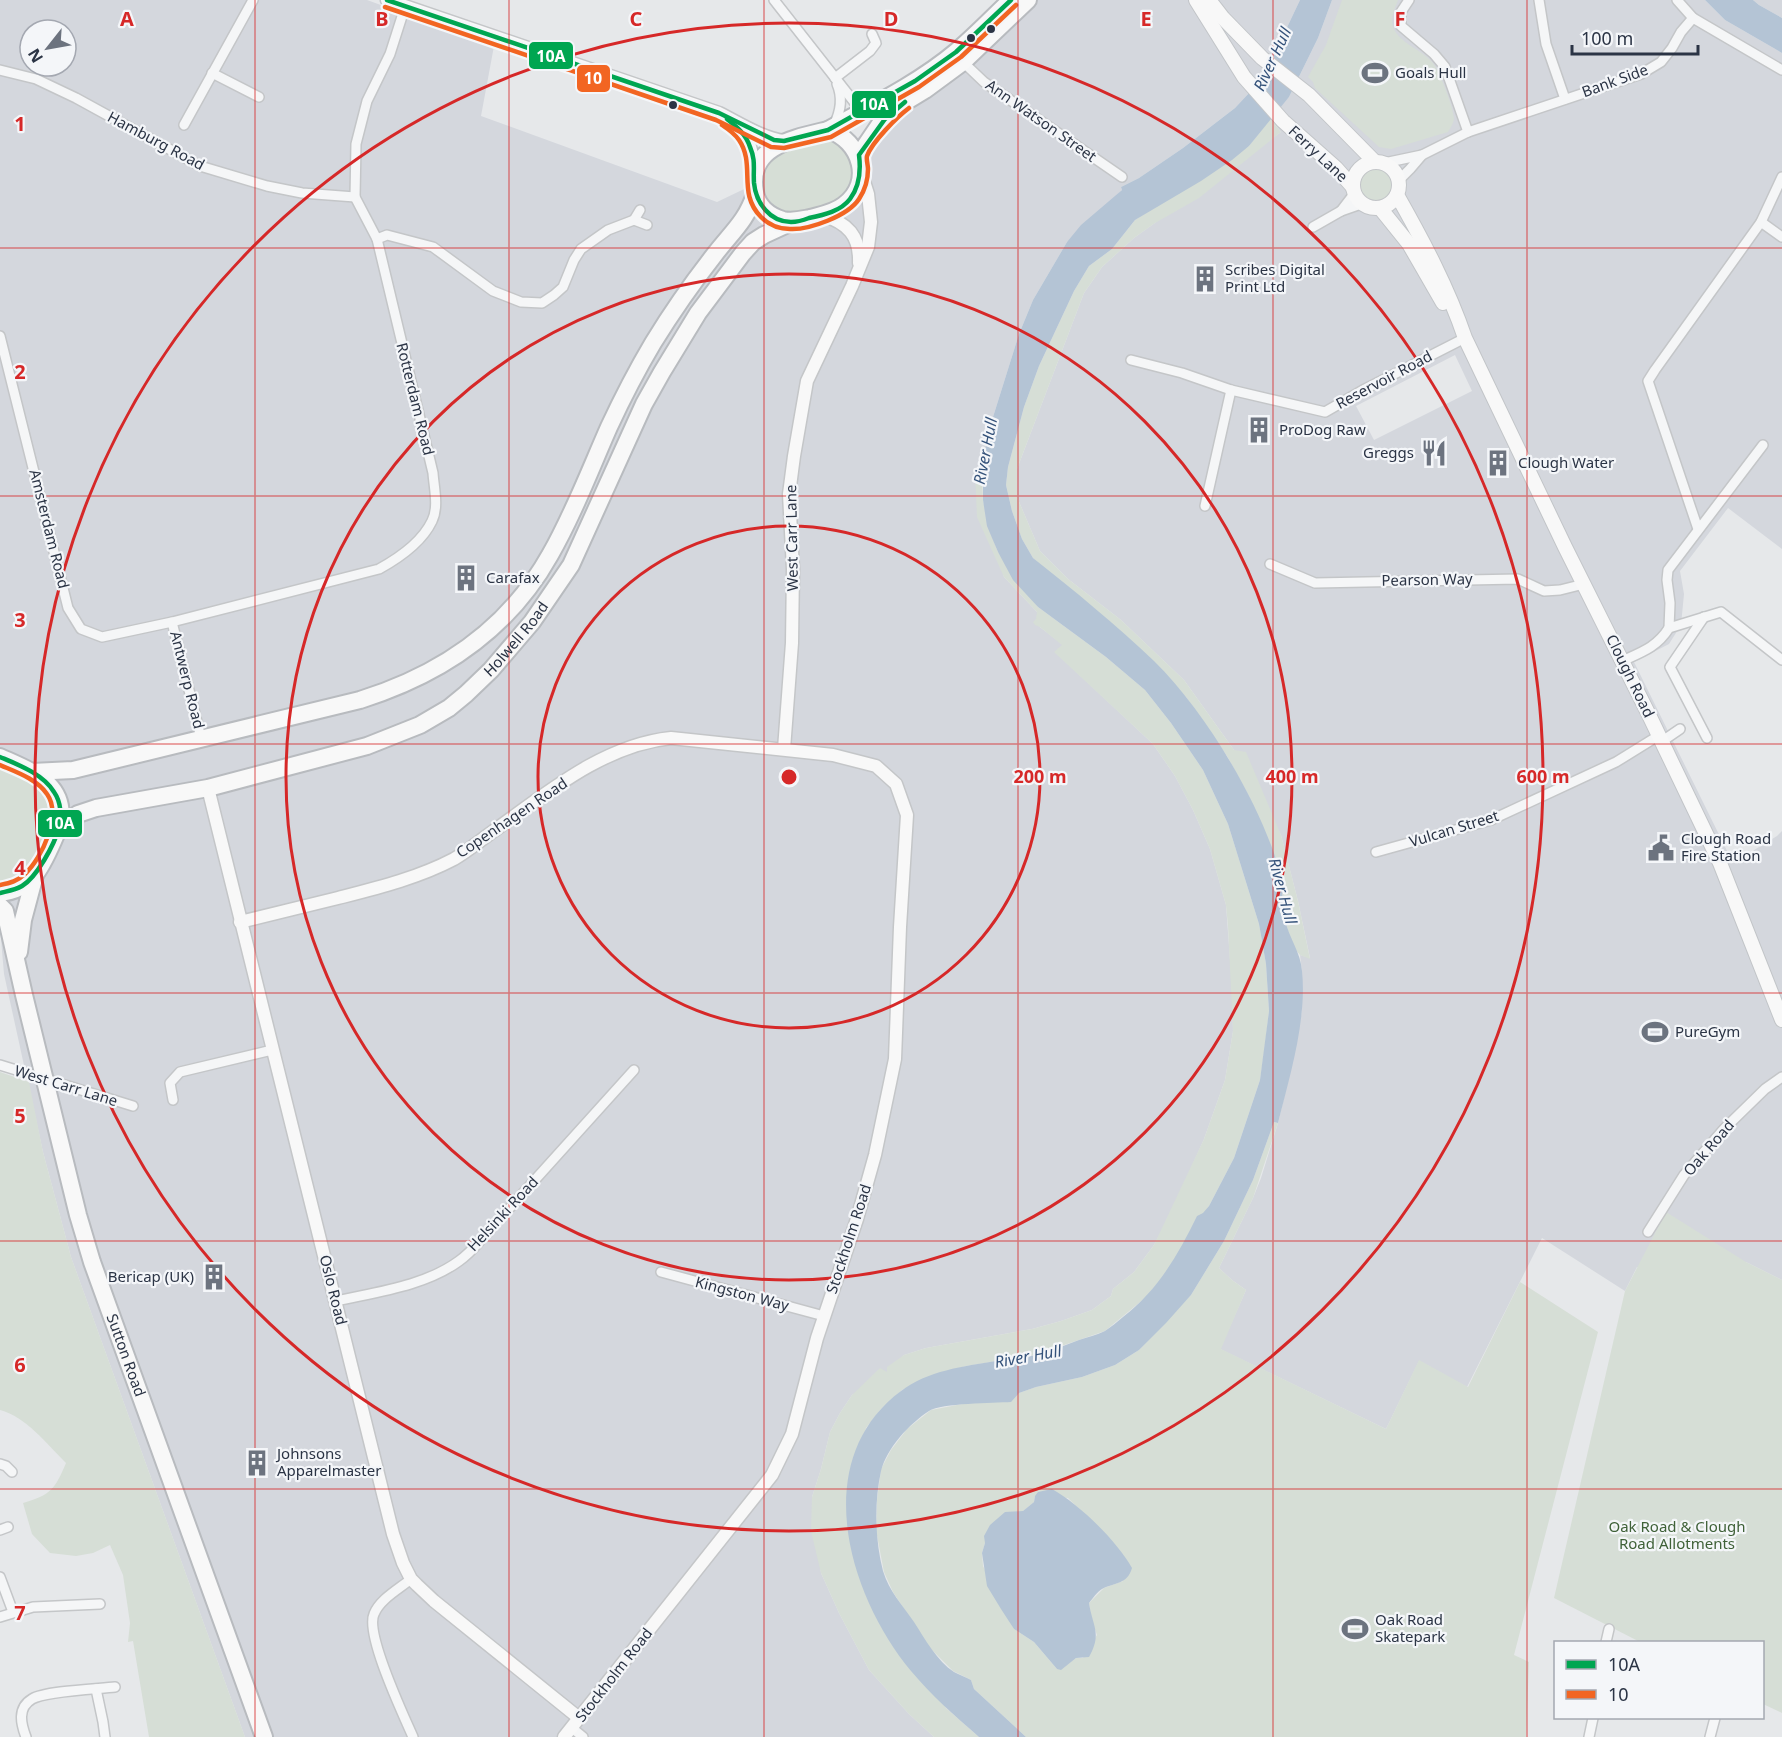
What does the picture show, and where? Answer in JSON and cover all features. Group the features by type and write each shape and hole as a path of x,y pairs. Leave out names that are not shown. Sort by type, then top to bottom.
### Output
{"highway":[{"path":"831,128 846,138 859,155 861,173 858,185 849,201 834,211 792,222 774,217 757,201 753,179 755,170 770,149 784,141 831,128 915,81 956,52 1011,0"},
{"path":"859,155 879,124 897,107 963,62 1028,0"},
{"name":"Holwell Road","path":"32,772 73,770 360,700 422,676 459,655 473,644 511,609 534,581 550,555 610,425 654,342 692,285 747,215 755,194"},
{"name":"Holwell Road","path":"59,828 78,814 96,808 208,788 367,746 435,717 458,701 479,682 532,622 571,565 644,404 698,314 753,242 792,222"},
{"path":"0,757 46,781 57,794 60,810 59,828 35,875 23,920 17,964"},
{"path":"0,893 20,888 35,875"},
{"name":"Sutton Road","path":"0,906 5,911 78,1215 92,1262 264,1737"}],"main road":[{"name":"Ferry Lane","path":"1196,0 1244,77 1283,121 1336,168 1356,195"},
{"path":"1209,0 1222,18 1262,58 1309,95 1379,162 1394,171 1400,186 1397,195 1390,204 1380,208 1370,208 1356,195 1354,176 1368,163 1379,162"},
{"name":"Clough Road","path":"1397,195 1419,233 1454,307 1465,338 1720,863 1782,1020"},
{"name":"Clough Road","path":"1380,208 1409,244 1465,338"}],"street":[{"path":"184,125 253,0"},
{"path":"387,0 718,113 761,135 784,141"},
{"path":"774,0 862,112"},
{"path":"1408,0 1401,12 1401,26 1434,54 1445,67 1468,132"},
{"path":"1539,0 1546,44 1565,99"},
{"path":"1677,0 1693,18 1782,70"},
{"name":"Rotterdam Road","path":"172,622 379,569 394,561 417,542 433,520 435,504 433,473 377,239 355,197 356,144 367,101 390,54 405,7"},
{"name":"Bank Side","path":"1379,162 1422,155 1468,132 1641,74 1661,62 1693,18"},
{"path":"835,78 876,43 872,34"},
{"name":"Ann Watson Street","path":"963,62 984,82 1122,177"},
{"name":"Hamburg Road","path":"0,70 36,79 76,98 200,166 267,186 302,193 355,197"},
{"path":"212,73 259,97"},
{"path":"831,128 838,118 841,103 841,93 835,78"},
{"path":"718,113 739,128 748,140 755,170"},
{"name":"Bank Side","path":"1399,180 1422,155"},
{"name":"West Carr Lane","path":"784,748 792,643 793,569 789,494 795,444 807,381 868,247 872,222 868,194 861,173"},
{"path":"1698,529 1648,381 1761,222 1782,177"},
{"path":"1313,227 1341,211 1356,195"},
{"path":"377,239 387,235 433,247 493,291 521,302 542,303 562,287 581,249 608,230 634,220 640,210"},
{"name":"West Carr Lane","path":"822,215 836,220 852,232 859,251 858,268"},
{"path":"634,220 647,225"},
{"path":"1761,222 1782,237"},
{"path":"518,314 521,302"},
{"name":"Amsterdam Road","path":"0,336 68,608 81,629 102,638 172,622"},
{"name":"Reservoir Road","path":"1131,360 1182,373 1230,390 1325,412 1465,338"},
{"path":"1205,507 1230,390"},
{"path":"1622,661 1652,647 1662,639 1669,628 1668,570 1763,445"},
{"name":"Pearson Way","path":"1270,564 1315,583 1518,579 1544,591 1584,584"},
{"path":"1669,628 1721,612 1782,660"},
{"path":"1704,617 1670,667 1707,738"},
{"name":"Antwerp Road","path":"172,622 201,738"},
{"name":"Vulcan Street","path":"1376,852 1491,820 1616,762 1680,729"},
{"name":"Copenhagen Road","path":"240,921 386,885 447,862 554,788 598,761 629,748 671,738 784,748"},
{"name":"Stockholm Road","path":"572,1728 772,1475 792,1434 824,1316 876,1155 895,1059 907,815 896,784 876,766 833,755 784,748"},
{"name":"Oslo Road","path":"208,788 393,1534 403,1563 411,1579 572,1728"},
{"path":"173,1100 170,1083 180,1072 273,1050"},
{"name":"West Carr Lane","path":"0,1065 133,1106"},
{"name":"Helsinki Road","path":"336,1301 421,1281 459,1261 479,1242 634,1070"},
{"name":"Oak Road","path":"1648,1232 1684,1175 1724,1129 1765,1089 1782,1077"},
{"name":"Kingston Way","path":"661,1272 824,1316"},
{"path":"0,1576 13,1612"},
{"path":"411,1579 380,1605 373,1616 373,1634 413,1737"},
{"path":"0,1617 33,1606 94,1600"},
{"path":"1606,1641 1609,1629"},
{"path":"26,1737 21,1720 24,1707 30,1699 45,1695 115,1687"},
{"path":"96,1689 105,1737"},
{"path":"1589,1737 1593,1719"},
{"path":"1710,1737 1715,1719"},
{"path":"572,1728 583,1737"}],"shaded area":[{"path":"0,0 367,0 494,46 481,116 717,202 763,180 765,193 799,212 837,200 846,193 847,149 891,104 1018,0 1300,0 1263,78 1235,108 1183,148 1139,178 1121,187 1122,190 1067,242 1033,300 1019,334 988,433 982,474 975,473 1004,577 1037,612 1040,627 1063,645 1055,652 1153,744 1175,776 1193,810 1210,849 1226,905 1233,1031 1225,1080 1204,1139 1172,1211 1154,1245 1134,1272 1113,1289 1111,1296 1092,1310 1061,1321 1032,1329 926,1348 904,1355 888,1372 852,1395 830,1432 812,1497 821,1573 869,1670 909,1714 934,1737 245,1737 71,1257 43,1152 4,974 0,927 0,884 9,884 0,765"},
{"path":"1332,0 1705,0 1725,20 1782,53 1782,549 1728,508 1680,571 1684,594 1681,625 1669,644 1634,662 1733,863 1782,831 1782,1280 1746,1262 1637,1267 1625,1291 1542,1238 1467,1387 1419,1361 1386,1429 1220,1349 1246,1290 1219,1268 1261,1178 1278,1123 1302,1011 1300,955 1310,958 1298,901 1281,835 1234,750 1184,680 1121,620 1068,579 1040,551 1017,497 1017,469 1084,293 1102,267 1134,238 1281,132 1270,118 1289,97 1318,38","holes":["1455,355 1472,391 1374,440 1356,406"]},
{"path":"1753,0 1782,0 1782,18 1759,5"}],"green space":[{"name":"Goals Hull","path":"1342,0 1398,0 1392,16 1393,27 1400,38 1432,62 1438,72 1449,98 1454,119 1448,132 1391,149 1379,147 1315,88 1308,77 1326,45"},
{"path":"1270,118 1281,132 1199,198 1134,238 1102,267 1084,293 1017,469 1017,497 1040,551 1068,579 1121,620 1184,680 1234,750 1246,752 1281,835 1310,959 1300,955 1294,948 1284,919 1282,885 1249,796 1227,756 1186,697 1033,558 1022,539 1006,485 1008,467 1024,407 1039,366 1074,291 1089,266 1112,249 1135,220 1249,146"},
{"path":"824,140 840,144 849,151 853,170 847,190 832,202 798,212 784,211 775,206 766,195 763,179 765,169 771,160 790,148"},
{"path":"1377,168 1389,173 1394,185 1389,197 1377,202 1365,197 1360,185 1365,173"},
{"path":"975,472 982,474 987,526 998,552 1038,607 1106,657 1145,690 1203,770 1228,824 1259,924 1266,964 1269,1011 1260,1080 1234,1158 1209,1206 1163,1277 1145,1298 1105,1331 1035,1355 966,1366 928,1377 902,1390 881,1409 866,1428 846,1505 946,1708 979,1737 934,1737 909,1714 869,1670 821,1573 811,1531 812,1497 830,1432 852,1395 880,1368 887,1372 887,1367 904,1355 926,1348 1032,1329 1061,1321 1092,1310 1111,1296 1113,1289 1134,1272 1154,1245 1204,1139 1225,1080 1233,1031 1226,905 1210,849 1193,810 1175,776 1153,744 1054,652 1062,645 1033,622 1037,612 1004,577 977,517"},
{"path":"0,765 46,789 53,798 54,821 30,869 9,884 0,884"},
{"path":"0,1072 29,1082 43,1152 71,1257 245,1737 149,1737 133,1641 128,1642 130,1623 123,1575 110,1545 93,1553 76,1556 50,1553 32,1534 23,1503 51,1490 66,1463 27,1425 0,1410"},
{"path":"1274,1122 1278,1123 1253,1198 1219,1268 1246,1290 1221,1349 1386,1429 1419,1360 1468,1387 1520,1282 1598,1332 1514,1655 1529,1662 1526,1737 1026,1737 974,1689 971,1680 953,1671 929,1647 893,1592 884,1572 876,1530 877,1500 881,1469 891,1450 907,1429 931,1410 1019,1393 1082,1377 1115,1365 1139,1350 1191,1295 1224,1241 1253,1180","holes":["1035,1496 1068,1498 1082,1512 1123,1581 1104,1588 1089,1603 1097,1635 1083,1658 1076,1658 1061,1669 1057,1669 1034,1642 1014,1629 983,1566 982,1553 985,1543 1034,1502"]},
{"name":"Oak Road & Clough Road Allotments","path":"1666,1212 1746,1262 1782,1280 1782,1713 1764,1704 1764,1641 1638,1641 1554,1598 1625,1291"}],"water":[{"path":"1300,0 1332,0 1318,38 1289,97 1249,146 1201,181 1135,220 1112,249 1089,266 1074,291 1039,366 1024,407 1008,467 1006,485 1012,511 1022,539 1033,558 1095,608 1154,661 1189,701 1222,747 1250,797 1271,845 1279,872 1284,916 1301,964 1303,990 1300,1028 1278,1123 1274,1122 1253,1180 1224,1241 1191,1295 1139,1350 1115,1365 1082,1377 1019,1393 1011,1402 936,1408 914,1423 900,1437 884,1462 877,1496 876,1521 880,1559 889,1585 942,1662 954,1672 971,1680 974,1689 1026,1737 979,1737 935,1697 911,1671 889,1640 870,1605 856,1567 848,1528 847,1490 854,1453 872,1420 911,1384 959,1367 1036,1355 1099,1334 1147,1295 1166,1271 1197,1216 1209,1206 1234,1158 1260,1080 1269,1011 1266,964 1259,924 1228,824 1203,770 1145,690 1106,657 1038,607 1013,580 987,526 983,500 983,464 988,433 1019,334 1033,300 1067,242 1081,225 1122,190 1121,187 1139,178 1183,148 1235,108 1263,78"},
{"path":"1705,0 1753,0 1782,18 1782,53 1725,20"},
{"path":"1052,1489 1097,1524 1117,1546 1132,1568 1124,1580 1102,1589 1089,1603 1096,1636 1089,1657 1076,1658 1061,1670 1057,1669 1034,1642 1014,1629 987,1586 982,1553 985,1543 984,1536 990,1525 1005,1512 1023,1511 1034,1502 1038,1492"}],"transit line":[{"name":"10A","path":"387,0 719,113 774,140 784,141 828,130 915,81 956,52 1011,0"},
{"name":"10","path":"385,7 716,120 771,147 784,148 831,137 919,87 961,57 1016,5"},
{"name":"10A","path":"727,119 741,131 748,142 753,157 755,190 761,204 777,219 793,222 832,212 846,203 858,184 859,155 885,119 905,102"},
{"name":"10","path":"722,125 736,136 744,150 748,189 754,208 771,224 782,228 798,229 828,221 854,205 866,185 867,157 870,150 885,130 909,108"},
{"name":"10A","path":"0,757 44,780 56,796 61,814 53,843 33,876 22,886 0,893"},
{"name":"10","path":"0,765 38,784 47,794 52,813 48,836 38,858 20,878 0,885"}],"place":[{"name":"Goals Hull","path":"1375,73"},
{"name":"Scribes Digital Print Ltd","path":"1205,279"},
{"name":"ProDog Raw","path":"1259,430"},
{"name":"Greggs","path":"1434,453"},
{"name":"Clough Water","path":"1498,463"},
{"name":"Carafax","path":"466,578"},
{"name":"Clough Road Fire Station","path":"1661,848"},
{"name":"PureGym","path":"1655,1032"},
{"name":"Bericap (UK)","path":"214,1277"},
{"name":"Johnsons Apparelmaster","path":"257,1463"},
{"name":"Oak Road Skatepark","path":"1355,1629"}],"water label":[{"name":"River Hull","path":"1272,59"},
{"name":"River Hull","path":"985,451"},
{"name":"River Hull","path":"1283,891"},
{"name":"River Hull","path":"1028,1356"}]}
